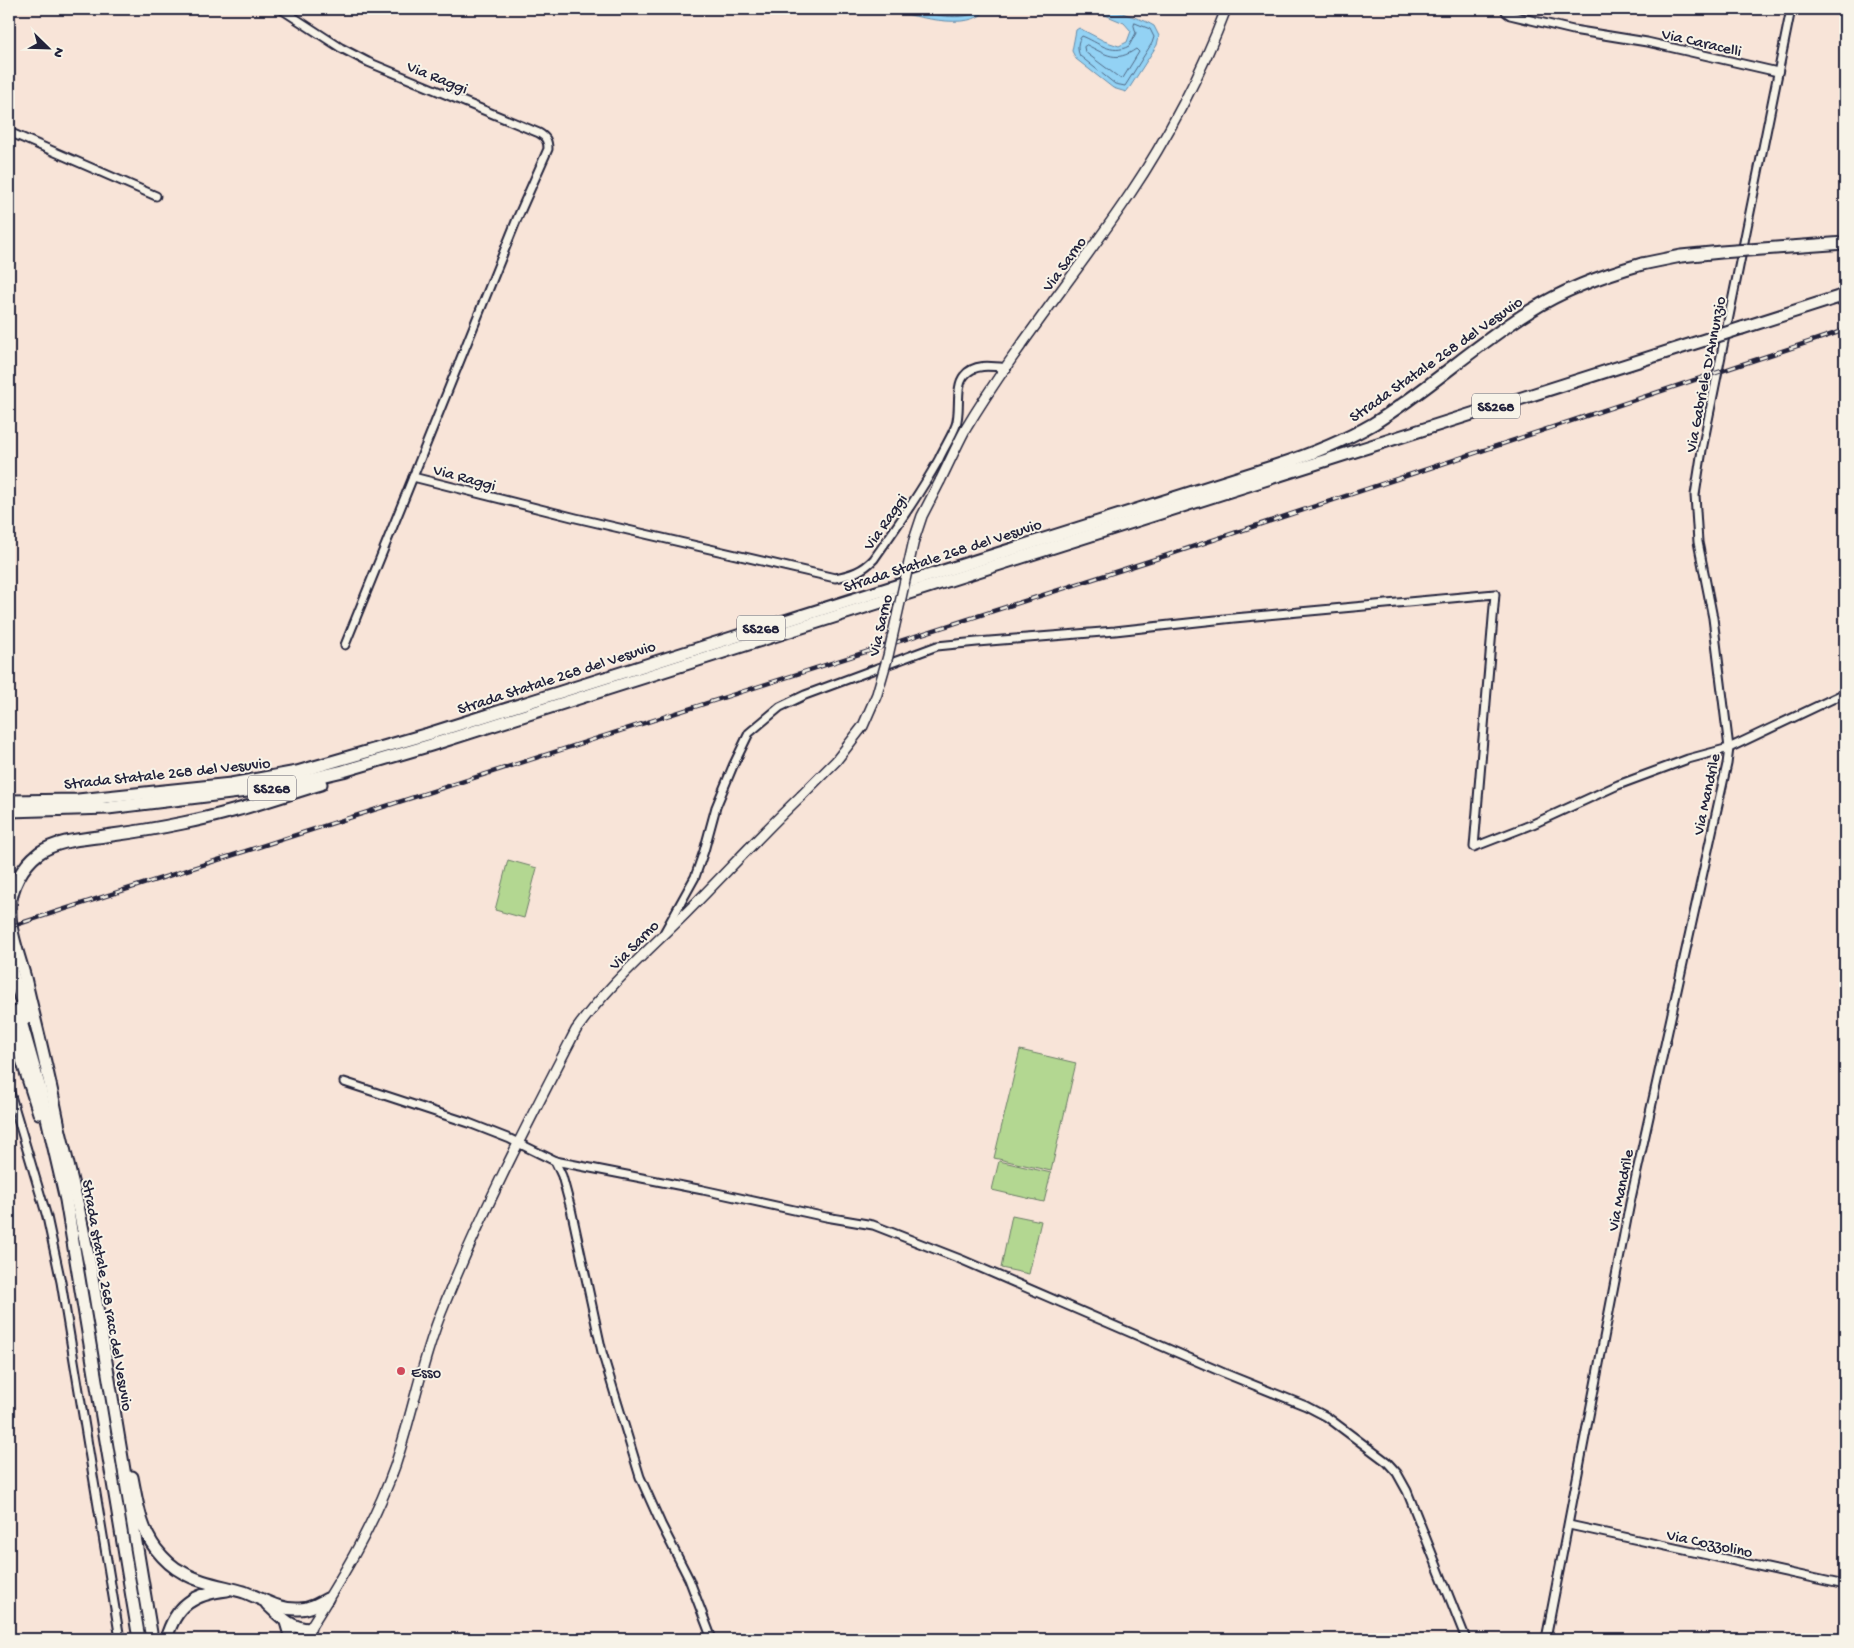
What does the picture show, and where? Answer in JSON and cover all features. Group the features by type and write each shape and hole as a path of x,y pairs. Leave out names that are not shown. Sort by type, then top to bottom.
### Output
{"highway":[{"name":"Strada Statale 268 del Vesuvio","path":"9,801 69,800 231,784 297,772 428,734 1275,466 1322,449 1371,425 1510,325 1554,297 1607,274 1681,256 1845,243"},
{"name":"Strada Statale 268 del Vesuvio","path":"9,812 108,808 233,794 271,788 343,771 431,745 1845,295"},
{"path":"58,1122 50,1080 14,935 10,910 14,885 29,862 46,849 68,841 148,830 208,818 378,768 431,745"},
{"name":"Strada statale 268 racc del Vesuvio","path":"9,963 58,1122 90,1265 152,1639"},
{"name":"Strada statale 268 racc del Vesuvio","path":"9,976 49,1126 66,1200 86,1311 139,1639"},
{"path":"9,1019 41,1120 70,1228"},
{"path":"113,1404 123,1439 138,1508 145,1529 156,1548 168,1562 183,1573 200,1580 247,1593 300,1616 306,1634"},
{"path":"166,1639 176,1615 184,1605 208,1592 233,1589"},
{"path":"287,1609 308,1608 327,1599"},
{"path":"267,1603 286,1622 301,1629 306,1634"},
{"path":"286,1622 291,1639"}],"street":[{"name":"Via Raggi","path":"281,9 341,48 368,62 539,133 544,136 548,143 548,149 517,219 413,477 576,518 835,578 852,574 866,567 874,559 921,491 956,425 960,384 964,376 973,369 980,367 1007,368"},
{"name":"Via Sarno","path":"306,1634 359,1547 376,1513 394,1466 444,1304 518,1144 576,1030 588,1013 631,965 836,761 863,726 877,694 888,656 914,540 922,516 965,431 1158,150 1198,72 1226,9"},
{"name":"Via Caracelli","path":"1506,9 1506,12 1510,15 1573,30 1655,44 1778,72"},
{"name":"Via Gabriele D'Annunzio","path":"1729,748 1713,618 1698,542 1695,495 1704,440 1791,9"},
{"path":"9,132 156,196"},
{"path":"345,646 413,477"},
{"path":"663,935 694,877 704,851 716,807 749,733 780,707 806,695 937,646 1115,631 1495,594 1474,847 1533,824 1618,784 1688,758 1729,748 1845,693"},
{"name":"Via Mandrile","path":"1546,1639 1630,1203 1729,748"},
{"path":"344,1082 469,1123 510,1139 555,1161 704,1190 826,1218 873,1225 960,1259 1224,1373 1306,1406 1346,1431 1387,1462 1397,1473 1407,1491 1466,1639"},
{"path":"9,1089 47,1217 61,1282 120,1639"},
{"path":"555,1161 562,1176 571,1209 602,1352 640,1477 689,1579 712,1639"},
{"name":"Via Cozzolino","path":"1568,1525 1845,1585"}],"green space":[{"path":"508,860 537,868 524,918 495,910"},
{"path":"1020,1050 1076,1063 1051,1171 994,1158"},
{"path":"999,1161 1051,1173 1044,1202 992,1190"},
{"path":"1012,1215 1041,1221 1029,1274 1001,1268"}],"water":[{"path":"884,9 987,9 979,16 967,20 954,21 923,18"},
{"path":"1091,9 1111,9 1145,21 1154,26 1159,36 1157,45 1126,92 1113,88 1076,59 1072,51 1076,30 1079,28 1104,41 1119,46 1127,42 1131,31 1124,23"}],"railway":[{"path":"9,927 1168,555 1845,330"}],"place":[{"name":"Esso","path":"401,1371"}]}
